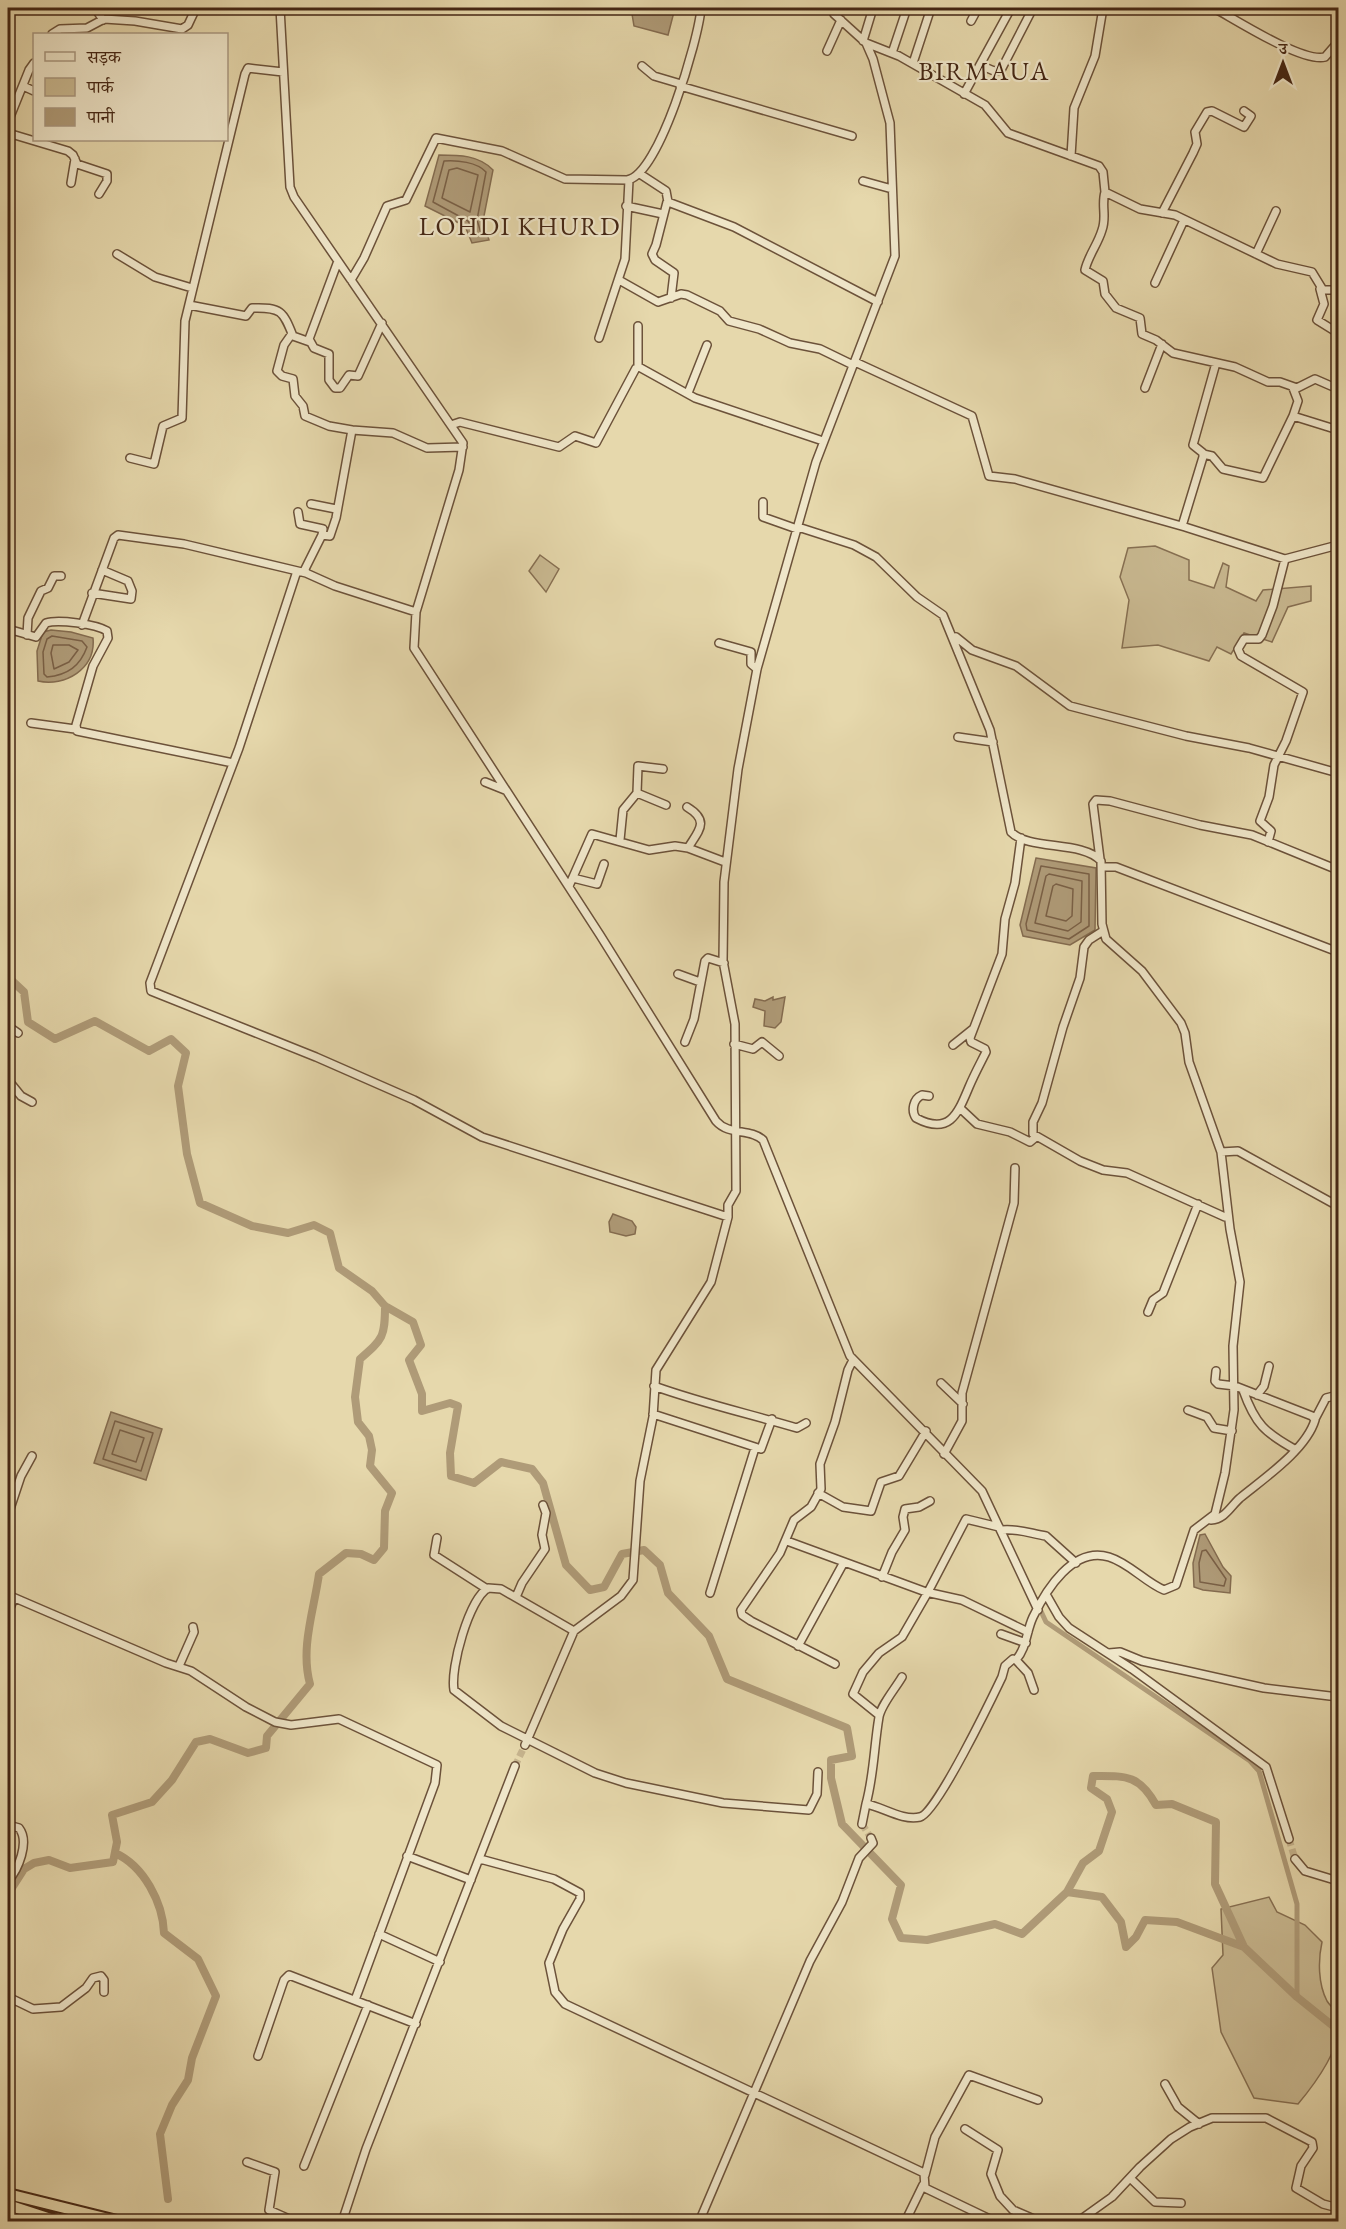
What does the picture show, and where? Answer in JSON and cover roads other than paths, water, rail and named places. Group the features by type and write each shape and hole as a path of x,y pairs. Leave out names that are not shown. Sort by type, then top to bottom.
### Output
{"highway":[{"path":"8,2194 121,2222"},
{"path":"8,2205 60,2222"}],"street":[{"path":"95,8 103,20"},
{"path":"54,33 60,29 87,28 103,20 135,21 182,29 188,25 196,8"},
{"path":"280,8 291,192 338,261 353,277 382,323 453,424 463,447 416,612 412,639 414,648 506,790 571,882 716,1121 756,1135 763,1140 853,1360 946,1451 982,1491 1043,1602 1063,1623 1257,1758 1269,1772 1289,1839"},
{"path":"353,277 387,206 405,201 420,176 432,143 438,138 502,151 566,179 629,180 640,174 665,130 699,25 701,8"},
{"path":"527,1741 574,1631 621,1596 631,1584 636,1568 640,1481 653,1414 654,1386 659,1362 698,1307 711,1282 728,1217 728,1205 736,1185 734,1013 724,963 725,862 738,769 758,669 823,441 895,256 890,123 873,59 864,42 831,8"},
{"path":"864,42 873,8"},
{"path":"892,53 907,8"},
{"path":"913,63 931,8"},
{"path":"971,21 978,8"},
{"path":"964,94 1011,8"},
{"path":"980,65 999,71 1031,8"},
{"path":"1071,156 1074,108 1095,56 1103,8"},
{"path":"1214,8 1274,42 1312,58 1325,57 1338,42"},
{"path":"827,51 841,20"},
{"path":"864,42 913,63 985,105 1000,126 1014,136 1092,162 1102,169 1105,192 1103,228 1086,266 1086,271 1103,281 1105,294 1118,310 1140,318 1142,334 1177,355 1216,363 1293,388 1315,379 1338,389"},
{"path":"8,122 33,65"},
{"path":"642,66 656,76 681,85 852,136"},
{"path":"130,458 154,464 163,426 182,418 183,342 192,288 245,74 248,68 253,67 284,72"},
{"path":"22,86 33,91"},
{"path":"1162,213 1193,153 1197,144 1195,132 1207,112 1212,111 1244,127 1251,116 1244,111"},
{"path":"8,133 33,140"},
{"path":"35,141 68,151 77,164 107,175 99,194"},
{"path":"71,183 75,159"},
{"path":"640,174 666,191 667,202 657,245 652,254 655,260 674,273 671,298"},
{"path":"599,338 625,259 629,180"},
{"path":"863,181 892,189"},
{"path":"1105,192 1112,198 1140,209 1184,220 1288,267 1312,272 1320,289 1323,304 1318,321 1338,333"},
{"path":"667,202 734,226 878,302"},
{"path":"626,206 663,214"},
{"path":"1256,254 1276,211"},
{"path":"1155,283 1184,220"},
{"path":"117,254 155,277 192,288"},
{"path":"309,342 338,261"},
{"path":"618,280 658,302 687,295 720,311 729,321 759,329 790,343 820,349 972,416 989,476 1015,479 1182,526 1285,559 1338,545"},
{"path":"1320,289 1338,290"},
{"path":"189,305 246,316 252,308 273,309 288,321 291,335 284,345 277,371 282,376 293,379 295,396 302,404 306,417 352,430 393,433 427,448 463,447"},
{"path":"291,335 309,342 314,348 328,354 329,381 339,388 349,375 358,376 382,323"},
{"path":"453,424 557,447 563,447 575,436 596,443 638,367 638,326"},
{"path":"1145,388 1162,344"},
{"path":"688,393 707,345"},
{"path":"1216,363 1192,445 1203,454 1212,456 1223,469 1263,478 1293,416 1298,401 1293,388"},
{"path":"638,367 695,398 823,441"},
{"path":"1293,416 1338,430"},
{"path":"322,535 330,536 336,518 336,509 349,459 352,430"},
{"path":"1182,526 1194,496 1203,454"},
{"path":"763,502 763,517 854,545 876,556 917,597 940,611 953,634 993,742 1009,825 1013,835 1100,859"},
{"path":"311,504 336,509"},
{"path":"298,512 300,524 323,529 305,569 306,573"},
{"path":"82,625 114,538 120,535 184,544 306,573 336,586 416,612"},
{"path":"1268,842 1271,831 1260,821 1269,797 1277,756 1286,741 1303,690 1241,656 1238,649 1244,639 1259,639 1262,635 1273,606 1285,559"},
{"path":"92,593 131,599 132,591 128,581 102,570"},
{"path":"297,571 233,763 150,983 151,991 316,1056 414,1100 482,1137 728,1217"},
{"path":"27,635 28,618 41,591 48,588 54,576 61,576"},
{"path":"8,629 38,636 42,626 49,621 105,629 108,638 93,666 75,729"},
{"path":"953,634 972,650 1016,666 1063,703 1338,773"},
{"path":"719,643 751,652 751,664 758,669"},
{"path":"31,723 75,729 233,763"},
{"path":"958,737 993,742"},
{"path":"620,840 623,810 637,793 638,766 663,769"},
{"path":"485,782 506,790"},
{"path":"637,793 666,805"},
{"path":"1209,1520 1217,1508 1232,1431 1235,1386 1233,1346 1240,1282 1228,1216 1223,1153 1189,1062 1181,1023 1142,971 1106,939 1103,931 1100,895 1103,867 1093,804 1096,800 1110,801 1171,818 1252,835 1338,870"},
{"path":"687,807 700,815 701,820 699,830 688,848"},
{"path":"571,882 590,835 616,842 620,840 649,850 671,846 688,848 725,862"},
{"path":"929,1096 920,1095 915,1103 914,1116 919,1120 947,1123 961,1109 986,1052 985,1048 970,1041 1002,954 1005,920 1015,883 1021,838"},
{"path":"571,882 597,884 603,864"},
{"path":"1103,867 1116,867 1338,952"},
{"path":"1103,931 1092,937 1084,947 1080,978 1032,1131 1035,1137 1080,1161 1103,1170 1127,1173 1225,1217 1228,1216"},
{"path":"685,1042 694,1019 700,982 707,959 724,963"},
{"path":"678,974 700,982"},
{"path":"8,1026 18,1033"},
{"path":"953,1045 973,1029"},
{"path":"734,1044 753,1049 762,1042 779,1056"},
{"path":"8,1080 21,1096 32,1102"},
{"path":"961,1109 981,1125 1010,1132 1030,1142 1035,1137"},
{"path":"1223,1153 1238,1151 1336,1205"},
{"path":"946,1451 962,1421 968,1372 1014,1203 1015,1167"},
{"path":"1148,1311 1154,1298 1163,1293 1198,1204"},
{"path":"835,1664 798,1646 741,1613 749,1595 787,1541 794,1520 807,1512 818,1493 821,1486 820,1464 853,1360"},
{"path":"1257,1395 1264,1386 1269,1366"},
{"path":"1216,1371 1216,1382 1235,1386 1315,1419"},
{"path":"941,1383 963,1404"},
{"path":"654,1386 755,1417 772,1419 796,1428 806,1423"},
{"path":"1243,1390 1256,1422 1272,1436 1296,1450"},
{"path":"867,1804 919,1818 927,1814 953,1772 1002,1677 1005,1666 1013,1659 1016,1660 1026,1643 1028,1632 1060,1572 1094,1556 1106,1556 1160,1588 1169,1590 1178,1580 1194,1530 1209,1520 1227,1513 1240,1498 1296,1450 1313,1427 1326,1398 1338,1395"},
{"path":"1188,1410 1207,1417 1214,1428 1232,1431"},
{"path":"653,1414 755,1448 763,1448 772,1419"},
{"path":"818,1493 843,1507 871,1511 881,1482 899,1476 926,1431"},
{"path":"710,1593 755,1448"},
{"path":"8,1515 21,1476 32,1456"},
{"path":"882,1577 892,1552 905,1530 905,1509 919,1508 930,1501"},
{"path":"516,1598 522,1583 545,1549 542,1533 546,1513 543,1505"},
{"path":"879,1715 854,1696 854,1689 863,1672 879,1653 899,1641 928,1592 966,1519 1003,1529 1046,1536 1076,1563"},
{"path":"437,1538 434,1555 487,1589 501,1589 574,1631"},
{"path":"787,1541 882,1577 962,1600 1028,1632"},
{"path":"798,1646 844,1562"},
{"path":"487,1589 474,1608 463,1635 454,1690 487,1717 527,1741 595,1773 626,1783 723,1803 809,1810 817,1794 818,1772"},
{"path":"8,1613 11,1596 166,1663 191,1671 259,1715 279,1723 339,1719 437,1765 435,1784 355,2000"},
{"path":"178,1666 194,1632 193,1627"},
{"path":"1001,1634 1026,1643"},
{"path":"1109,1653 1120,1652 1142,1661 1254,1686 1338,1697"},
{"path":"1016,1660 1028,1673 1034,1690"},
{"path":"862,1824 872,1781 873,1754 879,1733 879,1715 902,1677"},
{"path":"342,2222 366,2149 515,1766"},
{"path":"8,1824 19,1828 22,1835 19,1865 8,1881"},
{"path":"699,2222 810,1961 842,1902 861,1855 871,1842"},
{"path":"407,1856 471,1880"},
{"path":"480,1859 554,1880 580,1893 580,1899 563,1929 549,1963 555,1992 562,2002 613,2029 925,2175"},
{"path":"1295,1859 1305,1871 1338,1881"},
{"path":"379,1934 440,1962"},
{"path":"8,1997 33,2009 61,2007 86,1988 93,1978 101,1976 104,1980 104,1992"},
{"path":"258,2056 287,1976 416,2024"},
{"path":"304,2166 368,2005"},
{"path":"905,2222 923,2185 935,2137 969,2075 1038,2100"},
{"path":"1165,2085 1178,2107 1199,2124"},
{"path":"1080,2221 1112,2197 1171,2139 1217,2117 1266,2118 1310,2141 1313,2148 1301,2166 1296,2188 1323,2204 1338,2208"},
{"path":"965,2130 998,2150 991,2174 1000,2196 1016,2211 1041,2222"},
{"path":"247,2162 275,2172 269,2210 297,2222"},
{"path":"1130,2178 1155,2202 1181,2203"},
{"path":"923,2185 996,2222"}],"water":[{"path":"631,8 675,8 668,35 634,26"},
{"path":"439,155 475,159 493,170 483,221 489,240 472,243 465,226 425,206"},
{"path":"51,630 93,638 93,649 84,667 77,673 58,681 38,681 37,651 43,632"},
{"path":"1036,858 1096,868 1095,930 1070,945 1023,936 1020,925"},
{"path":"773,997 773,1000 785,997 781,1022 775,1028 764,1026 765,1011 753,1007 755,999 765,1001"},
{"path":"613,1214 632,1221 636,1227 635,1234 626,1236 610,1232 609,1222"},
{"path":"111,1412 162,1429 146,1480 94,1463"},
{"path":"1205,1534 1223,1567 1231,1576 1230,1593 1194,1587 1193,1563 1200,1535"}],"waterway":[{"path":"8,977 24,992 28,1022 55,1039 95,1021 149,1051 171,1039 186,1053 178,1086 187,1154 200,1203 252,1226 288,1233 314,1225 330,1233 339,1268 372,1291 385,1306 413,1322 421,1345 409,1360 422,1394 422,1411 450,1403 458,1406 450,1453 451,1476 474,1483 501,1462 532,1469 543,1483 566,1565 590,1590 604,1587 622,1554 644,1550 660,1565 668,1593 709,1636 727,1679 847,1728 852,1756 831,1760 831,1778 842,1824 901,1885 892,1919 901,1938 927,1940 995,1924 1022,1934 1067,1892 1102,1897 1121,1922 1126,1947 1136,1937 1145,1920 1177,1922 1244,1947 1297,1997 1338,2030"},
{"path":"8,1894 24,1869 34,1863 49,1860 70,1868 113,1862 117,1842 112,1815 152,1802 172,1780 196,1742 210,1739 248,1753 266,1748 267,1736 310,1684 306,1657 307,1643 319,1574 346,1553 361,1554 374,1560 384,1548 385,1511 392,1493 370,1466 372,1450 369,1436 358,1422 355,1397 360,1359 374,1347 381,1337 385,1306"},
{"path":"1039,1607 1046,1622 1250,1761 1259,1771 1297,1904 1297,1997"},
{"path":"1067,1892 1083,1863 1099,1851 1112,1812 1107,1799 1091,1788 1093,1776 1130,1779 1143,1787 1156,1805 1172,1804 1216,1822 1215,1884 1244,1947"},
{"path":"115,1853 135,1867 143,1876 156,1898 164,1933 198,1959 216,1996 192,2058 188,2080 172,2105 160,2134 168,2199"}],"tunnel":[{"path":"515,1766 525,1745"},
{"path":"862,1824 871,1838"},
{"path":"1289,1839 1295,1859"}],"district":[{"name":"BIRMAUA","path":"984,71"},
{"name":"LOHDI KHURD","path":"520,226"}]}
